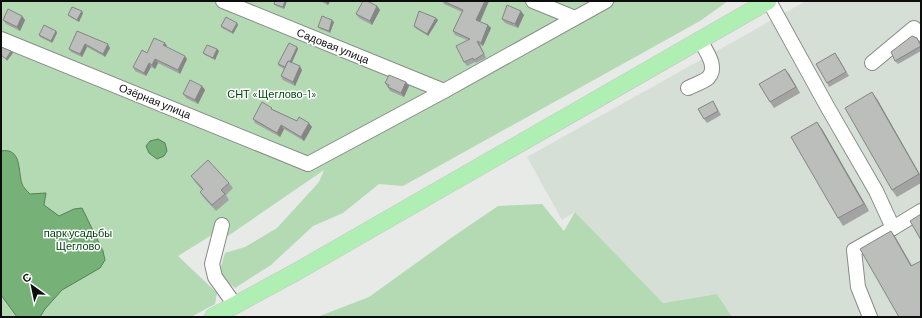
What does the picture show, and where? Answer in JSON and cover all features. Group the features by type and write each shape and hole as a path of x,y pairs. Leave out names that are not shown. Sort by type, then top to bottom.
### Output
{"main road":[{"path":"213,317 296,272 768,1"}],"street":[{"name":"Садовая улица","path":"223,1 444,91"},
{"path":"533,1 575,18"},
{"path":"444,91 606,1"},
{"path":"768,1 876,191 893,228"},
{"path":"872,63 914,28 921,34"},
{"name":"Озёрная улица","path":"1,39 308,164 444,91"},
{"path":"688,88 708,78 712,72 712,63 700,40"},
{"path":"870,317 858,287 854,250 921,211"},
{"path":"222,225 212,264 215,278 235,305"}],"shaded area":[{"path":"806,1 921,1 921,317 732,317 717,294 663,303 575,212 562,220 527,157"},
{"path":"158,139 165,143 167,151 164,156 157,159 149,153 146,146 150,141"},
{"path":"1,151 13,153 18,162 24,188 30,194 46,193 44,205 59,216 74,209 82,208 103,251 105,260 100,268 62,290 40,317 17,317 1,295"}],"green space":[{"path":"1,1 728,1 700,21 403,186 379,184 343,213 313,226 271,265 235,288 226,281 220,270 225,253 245,247 277,228 319,182 324,170 225,238 215,233 178,256 217,293 215,304 191,317 1,317"},
{"path":"542,204 564,231 575,212 663,303 717,294 732,317 317,317 369,297 498,206"}],"building":[{"path":"275,1 285,1 283,7 274,4"},
{"path":"363,1 367,1 377,6 370,21 356,14"},
{"path":"443,1 485,1 476,20 488,25 481,43 477,41 484,54 474,60 473,58 464,62 456,46 470,39 453,31 463,10"},
{"path":"507,5 521,11 515,24 502,19"},
{"path":"72,7 82,11 77,20 68,15"},
{"path":"8,9 22,16 17,27 3,20"},
{"path":"419,11 436,18 427,34 414,26"},
{"path":"322,16 332,20 329,31 318,27"},
{"path":"226,17 237,23 232,32 221,26"},
{"path":"44,25 56,31 51,41 39,35"},
{"path":"77,31 108,44 103,54 85,44 80,54 69,49"},
{"path":"912,36 917,38 921,46 895,61 891,52"},
{"path":"154,38 165,43 163,45 185,56 178,70 155,59 152,65 149,63 144,73 133,67 142,50 147,53"},
{"path":"289,43 297,47 290,62 288,61 285,67 278,64"},
{"path":"207,45 217,49 213,58 203,53"},
{"path":"1,47 11,51 6,59 1,55"},
{"path":"835,53 846,72 827,83 816,64"},
{"path":"288,61 300,66 293,82 281,76"},
{"path":"785,69 796,87 770,102 759,84"},
{"path":"389,75 406,82 401,93 388,87 389,85 385,83"},
{"path":"190,80 202,86 195,100 183,94"},
{"path":"872,92 919,174 892,190 845,108"},
{"path":"713,101 718,111 704,119 698,109"},
{"path":"262,102 272,108 271,109 297,121 299,117 309,123 301,137 281,125 277,133 253,119"},
{"path":"817,122 864,204 838,218 791,137"},
{"path":"208,160 229,183 221,190 225,194 212,205 200,192 203,189 191,176"},
{"path":"921,214 921,240 910,221"},
{"path":"891,231 911,266 921,261 921,317 899,317 860,249"}],"park label":[{"name":"СНТ «Щеглово-1»","path":"272,94"},
{"name":"парк усадьбы Щеглово","path":"78,239"}]}
